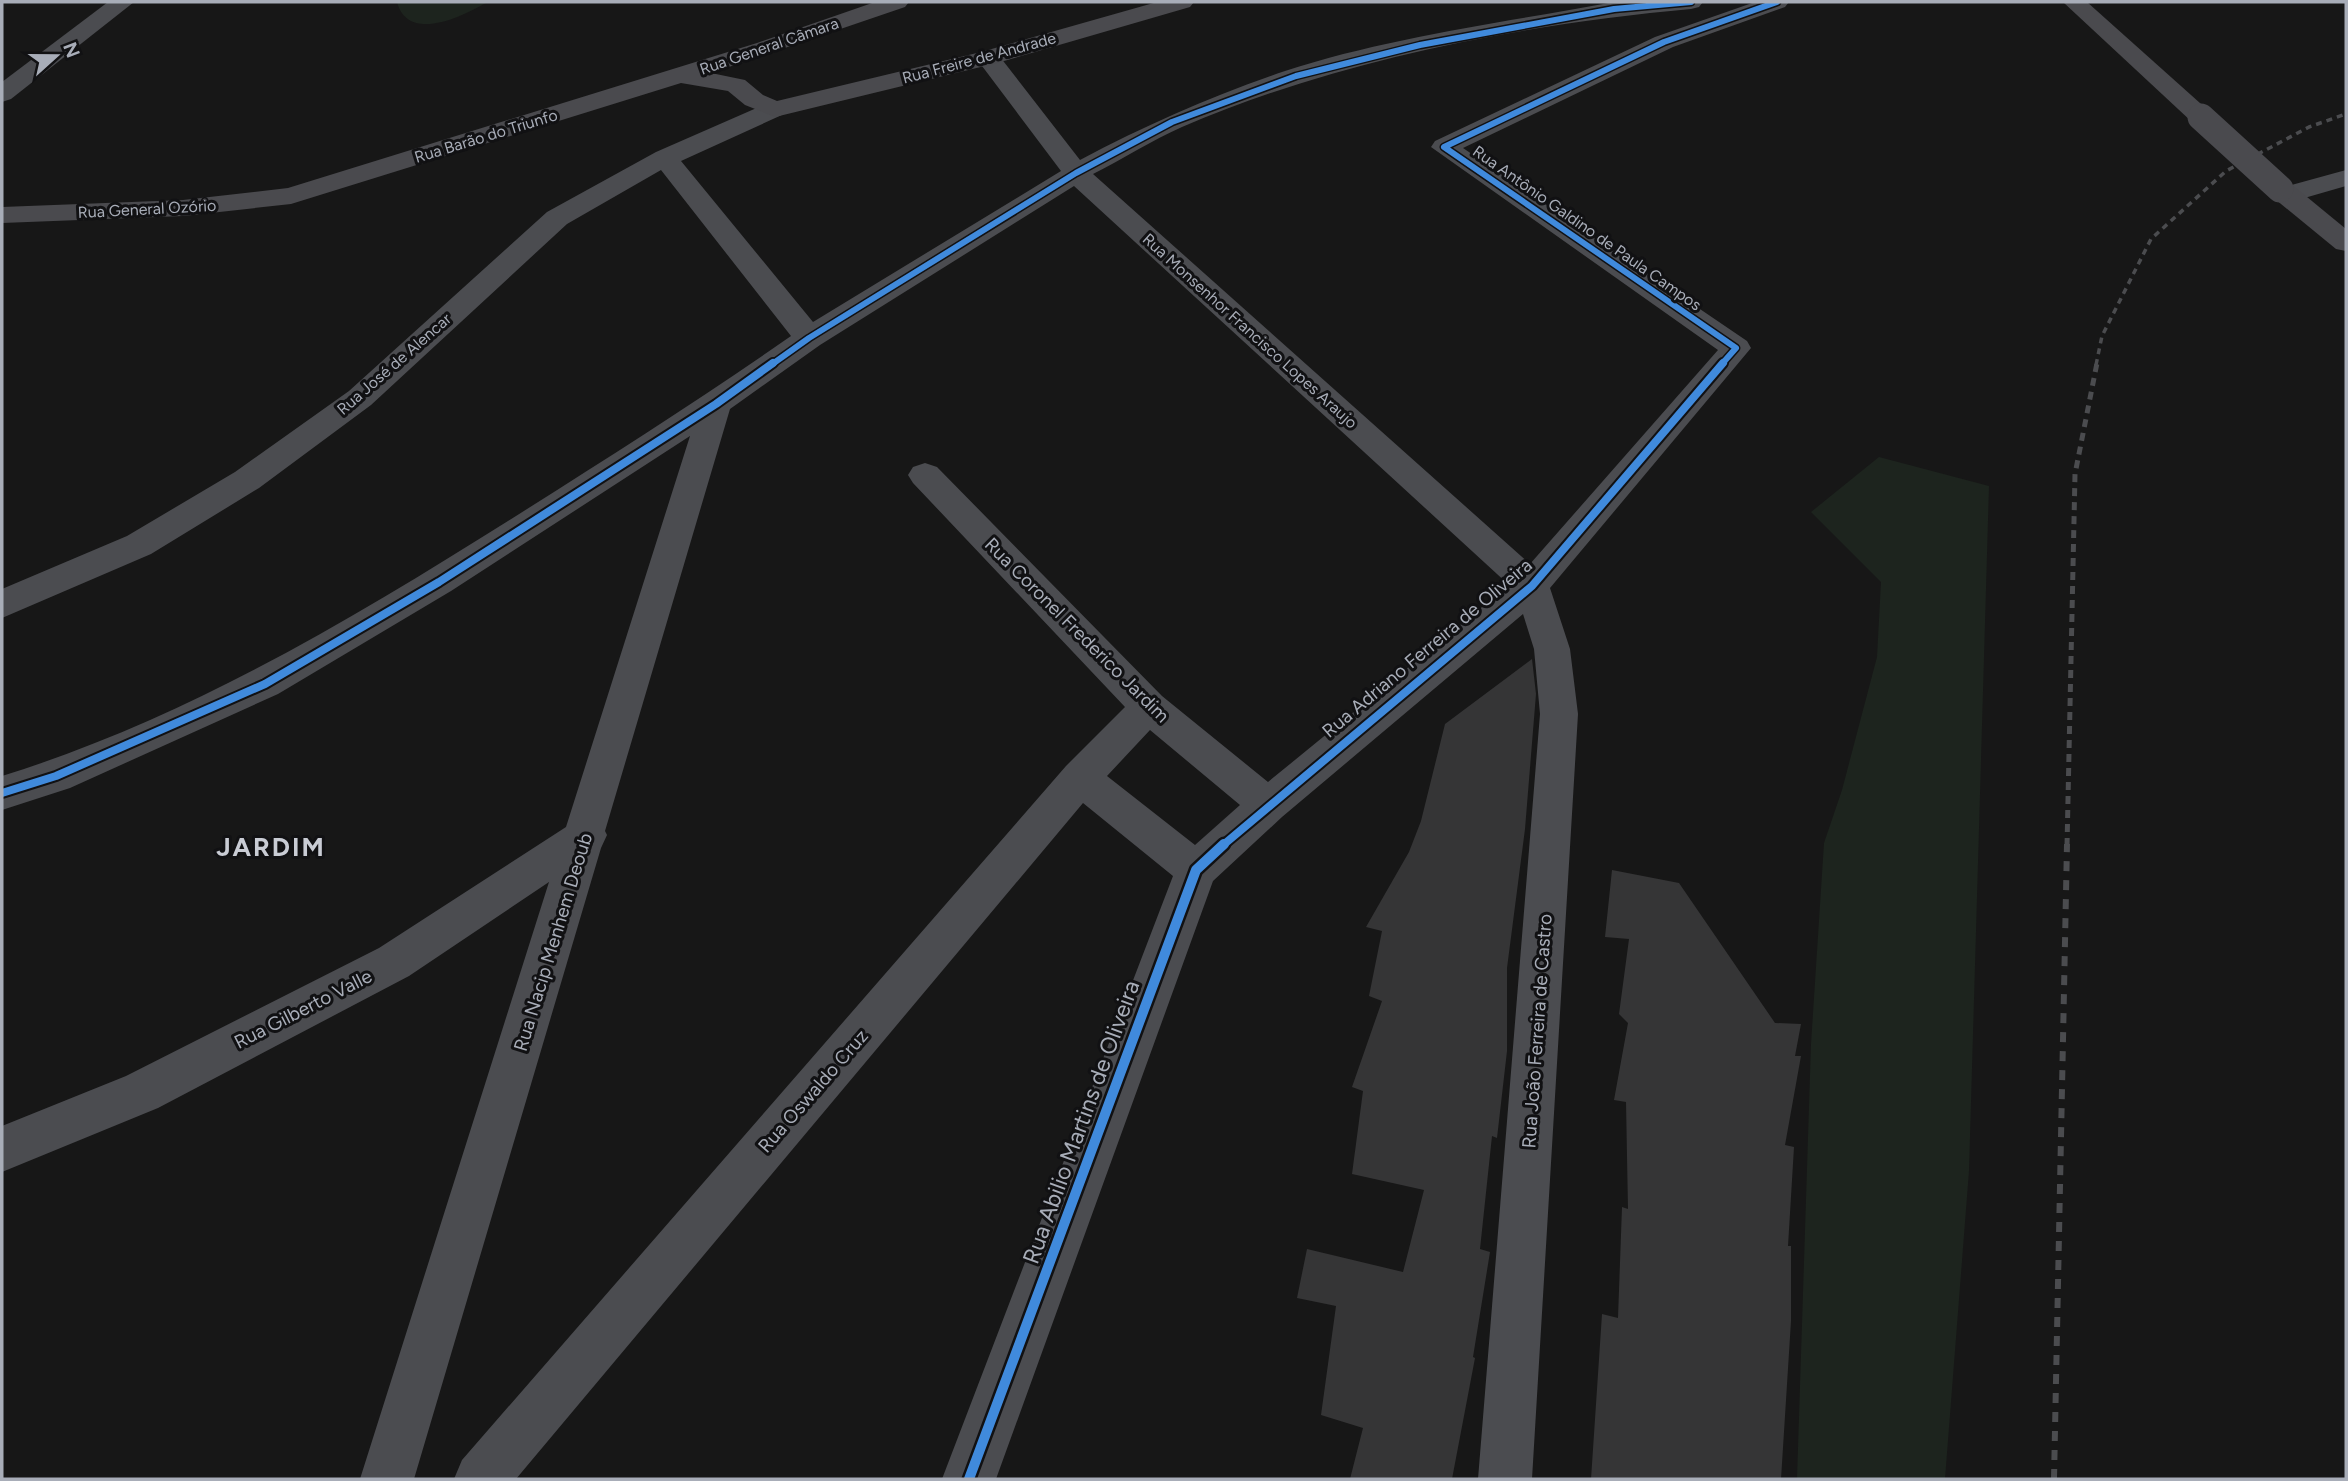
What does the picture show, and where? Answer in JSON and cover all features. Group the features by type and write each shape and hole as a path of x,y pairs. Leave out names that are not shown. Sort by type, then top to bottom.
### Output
{"main road":[{"name":"Rua General Câmara","path":"681,75 897,2"},
{"name":"Rua Freire de Andrade","path":"775,109 988,58 1182,2"},
{"path":"2074,2 2284,192 2346,243"},
{"path":"766,48 747,75 775,109"},
{"path":"681,75 722,80 775,109"},
{"name":"Rua Barão do Triunfo","path":"291,196 681,75"},
{"name":"Rua General Ozório","path":"2,215 139,211 243,204 291,196"}],"street":[{"path":"2,94 122,2"},
{"path":"2,793 56,776 265,684 439,582 716,404 809,338 1076,173 1172,122 1296,76 1420,45 1539,22 1690,2"},
{"name":"Rua Antônio Galdino de Paula Campos","path":"1736,348 1444,147 1664,42 1777,2"},
{"name":"Rua Monsenhor Francisco Lopes Araujo","path":"988,58 1076,173 1532,586"},
{"name":"Rua José de Alencar","path":"2,604 139,545 247,480 360,398 557,218 612,185 665,158 775,109"},
{"path":"665,158 809,338"},
{"path":"2284,192 2346,178"},
{"name":"Rua Adriano Ferreira de Oliveira","path":"1268,805 1532,586 1736,348"},
{"name":"Rua Nacip Menhem Deoub","path":"387,1479 587,835 716,404"},
{"name":"Rua Coronel Frederico Jardim","path":"925,475 1149,707 1268,805"},
{"name":"Rua João Ferreira de Castro","path":"1505,1479 1559,714 1552,649 1532,586"},
{"name":"Rua Oswaldo Cruz","path":"481,1479 1080,778 1149,707"},
{"path":"1080,778 1196,870"},
{"name":"Rua Abilio Martins de Oliveira","path":"969,1479 1196,870 1268,805"},
{"name":"Rua Gilberto Valle","path":"2,1149 142,1091 394,962 587,835"}],"shaded area":[{"path":"397,2 486,3 450,20 423,24 412,21 403,14"},
{"path":"1879,457 1989,486 1969,1171 1945,1479 1797,1479 1811,1044 1824,843 1842,790 1877,657 1881,582 1811,512"}],"building":[{"path":"1532,659 1536,694 1525,829 1507,968 1507,1051 1497,1138 1492,1136 1480,1249 1490,1252 1473,1357 1475,1358 1452,1479 1350,1479 1363,1428 1321,1415 1336,1306 1297,1298 1307,1249 1403,1272 1424,1190 1352,1174 1363,1091 1352,1087 1382,1001 1369,996 1382,931 1366,927 1409,852 1421,821 1445,724"},
{"path":"1612,870 1679,883 1775,1023 1801,1024 1795,1056 1801,1056 1785,1145 1794,1147 1788,1246 1791,1246 1791,1321 1781,1479 1591,1479 1602,1314 1618,1318 1622,1207 1628,1209 1626,1102 1614,1100 1628,1023 1619,1014 1629,939 1605,937"}],"railway":[{"path":"2096,365 2102,336 2151,239 2226,171 2309,127 2346,114"},
{"path":"2067,846 2075,474 2097,363"},
{"path":"2054,1479 2067,844"}],"cycle path":[{"path":"2,793 56,776 265,684 439,582 716,404 809,338 1076,173 1172,122 1296,76 1420,45 1614,9 1691,2"},
{"path":"969,1479 1196,870 1268,805 1532,586 1736,348 1444,147 1664,42 1777,2"}],"district":[{"name":"JARDIM","path":"271,847"}]}
